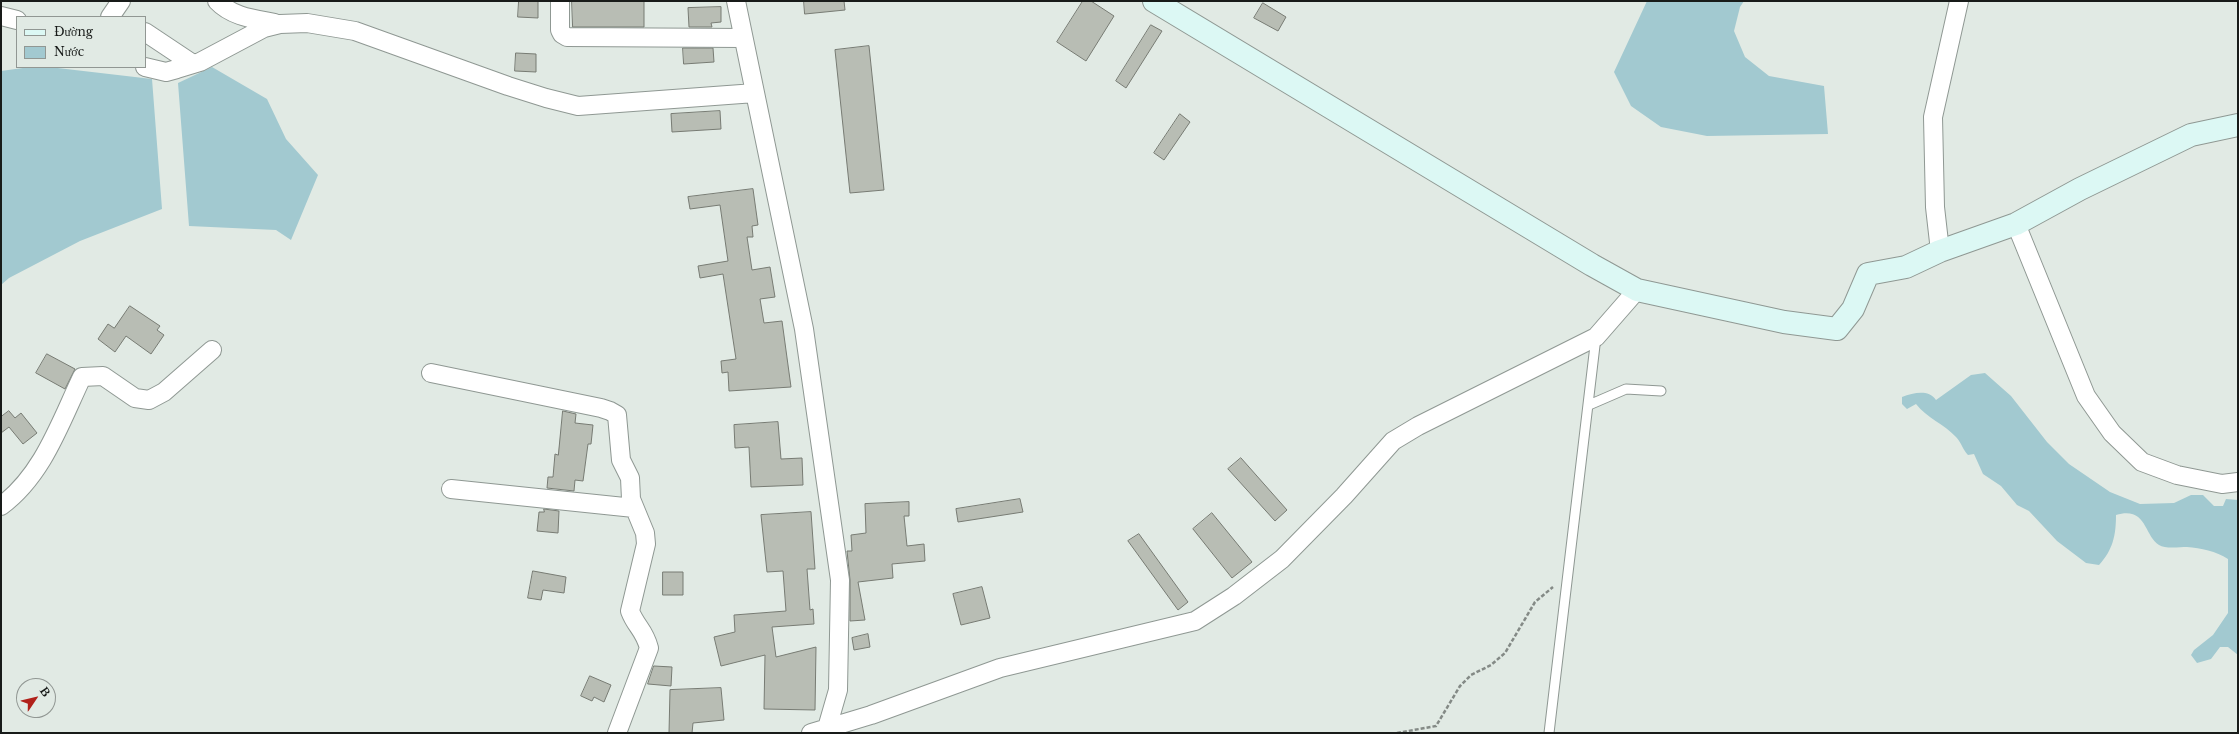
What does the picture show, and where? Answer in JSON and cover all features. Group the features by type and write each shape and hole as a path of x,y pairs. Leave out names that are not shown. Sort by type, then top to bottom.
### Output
{"street":[{"path":"217,1 222,6 244,17 280,24 306,23 355,31 508,86 578,106 755,93"},
{"path":"560,1 560,30 562,34 567,37 743,38"},
{"path":"736,1 804,329 840,580 838,690 822,731"},
{"path":"1154,1 1592,265 1637,290 1784,322 1837,329 1853,309 1868,274 1906,267 1940,251 2016,224 2080,188 2191,135 2238,125"},
{"path":"1940,251 1935,207 1933,117 1959,1"},
{"path":"1,16 16,20"},
{"path":"146,67 166,72 193,64 253,32 280,24"},
{"path":"146,33 193,64"},
{"path":"2016,224 2086,396 2112,433 2142,462 2177,475 2222,484 2238,482"},
{"path":"822,731 871,715 1000,668 1195,621 1234,596 1282,559 1344,496 1393,440 1596,337 1637,290"},
{"path":"1,506 13,497 39,467 82,377 103,376 135,398 149,400 164,392 212,350"},
{"path":"431,373 610,411 617,415 619,452 621,460 630,478 634,508 645,533 646,544 630,611 633,619 646,635 649,648 617,733"},
{"path":"451,489 634,508"}],"lane":[{"path":"1549,733 1596,337"},
{"path":"1589,405 1626,389 1661,392"}],"path":[{"path":"1397,733 1436,726 1460,686 1471,675 1491,665 1505,653 1535,602 1569,574"}],"water":[{"path":"1647,1 1744,1 1740,7 1734,31 1745,57 1769,76 1824,86 1828,134 1707,136 1661,127 1631,106 1614,72"},
{"path":"212,67 267,99 286,139 318,175 291,240 276,230 189,226 178,83"},
{"path":"23,68 58,68 152,79 162,209 80,241 9,278 1,285 1,71"},
{"path":"1985,373 2011,396 2047,442 2069,464 2110,492 2140,504 2174,503 2191,495 2203,495 2214,506 2223,506 2226,499 2238,500 2238,655 2228,647 2220,647 2211,659 2197,663 2191,655 2194,650 2213,635 2228,613 2228,559 2203,549 2159,545 2154,541 2144,523 2139,518 2126,513 2116,515 2113,542 2104,559 2099,565 2086,563 2057,541 2029,511 2017,505 2001,486 1983,474 1974,454 1968,455 1958,439 1951,432 1920,409 1916,404 1907,409 1902,404 1902,397 1916,393 1929,394 1936,400 1971,375"}],"building":[{"path":"519,1 538,1 538,18 518,17"},
{"path":"572,1 644,1 644,27 573,27"},
{"path":"804,1 844,1 845,10 805,14"},
{"path":"1083,1 1091,1 1114,16 1086,61 1057,42"},
{"path":"1263,3 1286,17 1278,31 1254,18"},
{"path":"721,7 721,22 711,23 712,27 689,27 688,8"},
{"path":"1151,25 1162,31 1126,88 1116,81"},
{"path":"869,46 884,190 850,193 835,50"},
{"path":"683,48 713,48 714,62 684,64"},
{"path":"516,53 536,54 536,72 515,71"},
{"path":"720,111 721,129 672,132 671,114"},
{"path":"1180,114 1190,122 1164,160 1154,153"},
{"path":"753,189 758,225 752,226 753,237 747,237 752,270 770,267 775,297 760,299 764,323 782,321 791,387 729,391 728,372 722,373 721,361 736,359 723,274 700,278 698,266 728,261 720,205 690,209 688,197"},
{"path":"130,306 160,326 157,330 164,335 151,354 126,336 115,352 98,339 108,324 114,328"},
{"path":"47,354 75,369 65,389 36,373"},
{"path":"9,411 15,418 21,413 37,433 23,444 9,427 1,433 1,417"},
{"path":"563,411 576,414 575,423 593,425 591,444 588,444 583,481 575,480 574,491 547,488 548,477 553,477 555,454 558,455"},
{"path":"778,422 781,459 802,458 803,485 751,487 749,447 735,448 734,425"},
{"path":"1241,458 1287,510 1275,521 1228,469"},
{"path":"1020,499 1023,512 958,522 956,509"},
{"path":"909,502 909,516 904,516 907,546 924,544 925,561 892,564 893,578 858,582 865,620 850,621 850,580 847,551 852,551 851,535 866,533 865,504"},
{"path":"544,509 559,511 558,533 537,531 539,512 544,512"},
{"path":"811,512 815,569 807,569 810,610 813,609 814,624 772,627 776,657 816,647 815,710 764,709 765,655 721,666 714,637 735,632 734,615 786,611 783,571 767,572 761,515"},
{"path":"1212,513 1252,562 1232,578 1193,529"},
{"path":"1139,534 1188,602 1178,610 1128,541"},
{"path":"533,571 566,577 564,593 543,590 541,600 528,598"},
{"path":"663,572 683,572 683,595 663,595"},
{"path":"982,587 990,618 961,625 953,594"},
{"path":"868,634 870,647 854,650 852,638"},
{"path":"654,666 672,667 671,686 648,684"},
{"path":"590,676 611,685 604,702 594,697 592,701 581,696"},
{"path":"721,688 724,720 693,723 692,733 669,733 670,690"}]}
